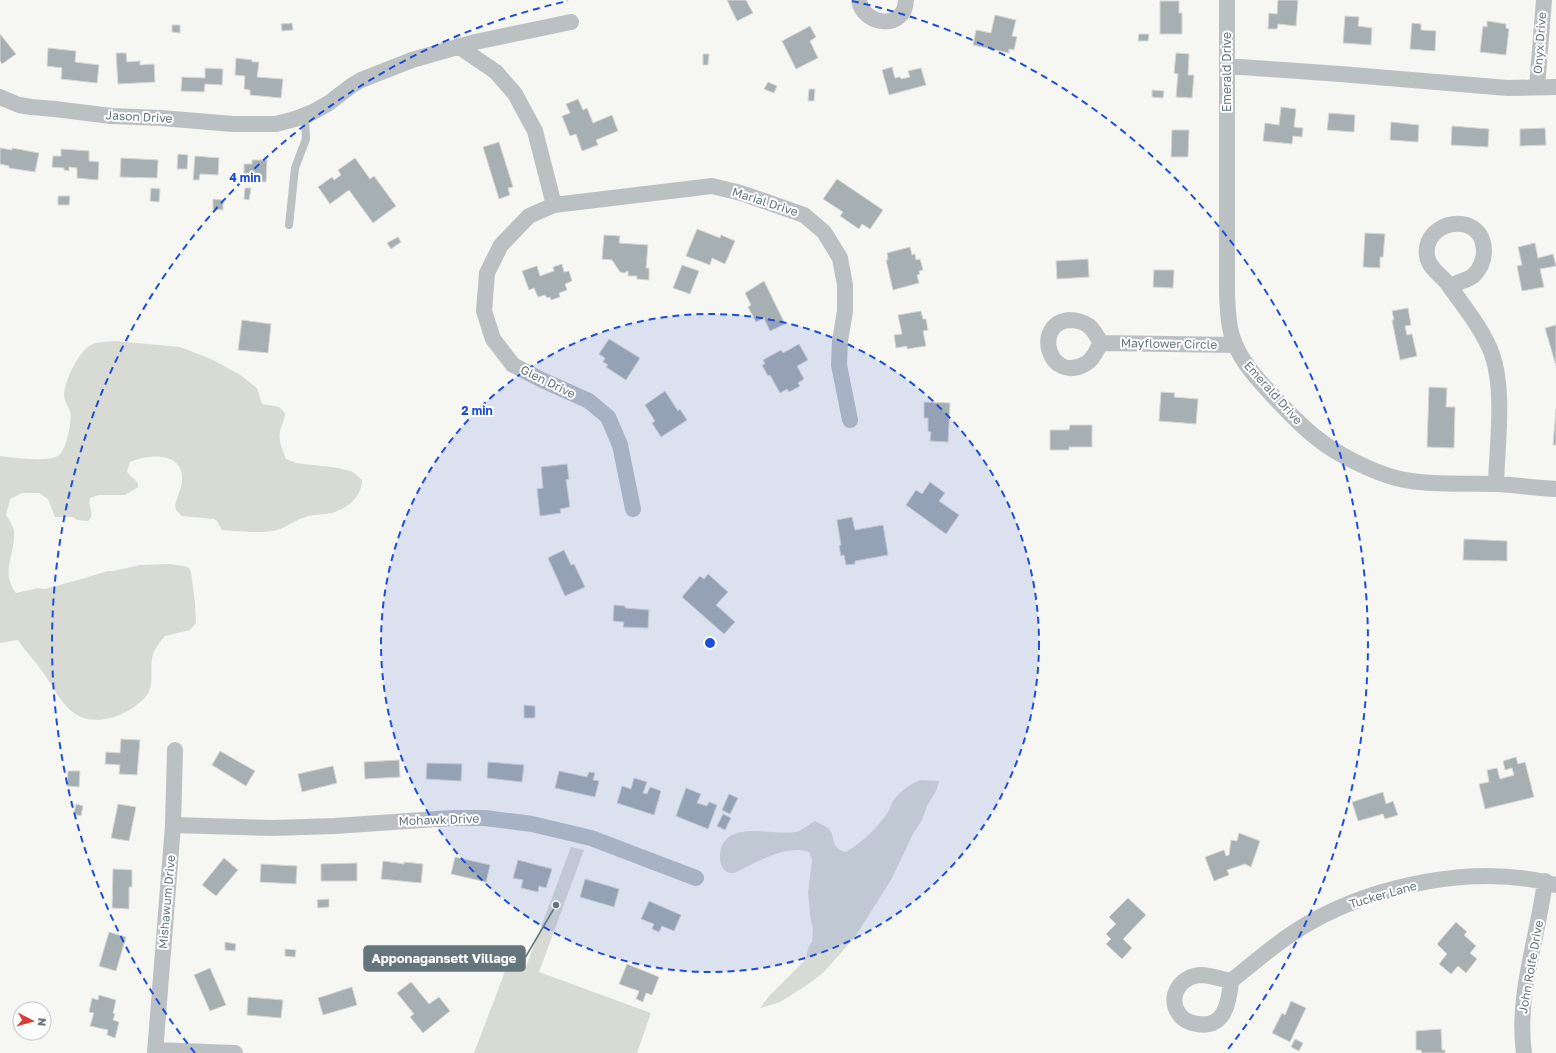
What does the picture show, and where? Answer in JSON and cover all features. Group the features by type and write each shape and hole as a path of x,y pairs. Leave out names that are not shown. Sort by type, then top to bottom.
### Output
{"street":[{"path":"859,0 859,4 865,13 874,19 885,22 891,21 900,16 905,8 906,0"},
{"name":"Emerald Drive","path":"1227,0 1228,66 1226,294 1230,328 1235,345 1247,365 1270,393 1305,429 1333,450 1363,465 1396,478 1436,483 1496,484 1556,489"},
{"name":"Onyx Drive","path":"1537,87 1544,0"},
{"name":"Jason Drive","path":"0,97 19,105 111,116 268,125 305,116 329,103 361,80 397,65 458,46 571,22"},
{"path":"458,46 496,72 515,94 535,131 554,206"},
{"path":"1228,66 1508,88 1556,87"},
{"name":"Marial Drive","path":"554,206 712,186 741,193 804,214 824,232 840,258 845,285 845,311 840,341 839,365 850,420"},
{"name":"Glen Drive","path":"554,206 529,216 501,245 487,273 484,311 492,339 513,365 589,401 608,417 620,445 633,509"},
{"path":"1450,287 1485,338 1495,364 1499,407 1496,484"},
{"name":"Mayflower Circle","path":"1102,343 1235,345"},
{"name":"Mishawum Drive","path":"155,1052 173,825 175,750"},
{"name":"Mohawk Drive","path":"173,825 273,828 452,818 485,818 532,824 591,838 696,878"},
{"name":"Tucker Lane","path":"1230,981 1308,924 1338,908 1378,894 1438,880 1476,876 1506,876 1550,883"},
{"name":"John Rolfe Drive","path":"1524,1053 1521,1034 1522,1011 1540,916 1550,883"},
{"path":"155,1052 235,1053"}],"lane":[{"path":"289,225 295,168 306,139 305,116"}],"shaded area":[{"path":"115,341 180,347 211,359 239,374 257,388 262,404 279,407 285,413 280,439 286,459 296,463 339,468 353,472 362,480 360,492 357,497 349,505 338,511 308,516 281,529 265,532 222,530 217,521 214,519 182,516 176,510 175,505 182,484 180,469 176,463 170,459 162,457 145,457 130,462 127,472 138,483 138,487 125,495 98,495 90,498 91,516 88,521 77,520 73,517 55,517 48,499 39,493 22,493 10,499 6,515 14,530 14,541 9,564 9,578 16,593 38,588 45,589 108,571 140,565 170,564 184,566 189,568 191,572 196,623 190,630 165,636 158,645 152,659 151,685 144,699 123,713 114,717 98,720 86,719 76,714 60,699 47,678 18,640 0,643 0,456 46,459 58,456 61,453 64,449 71,421 70,411 64,396 69,375 78,359 88,347 95,343"},
{"path":"920,780 939,781 937,789 927,806 922,820 913,834 891,880 855,937 823,973 780,1002 760,1008 769,996 805,960 809,946 812,942 813,928 808,893 812,860 809,852 791,850 781,852 734,873 730,873 724,870 720,861 720,854 724,843 730,836 740,832 796,832 815,821 827,827 832,834 835,845 840,850 846,852 875,829 888,812 893,801 902,791"},
{"path":"571,847 584,850 539,972 651,1013 637,1053 474,1053 509,961 526,967"}],"building":[{"path":"727,0 746,0 753,13 737,21"},
{"path":"1278,0 1298,0 1296,26 1278,24 1277,29 1268,29 1269,13 1277,14"},
{"path":"1160,1 1179,1 1179,13 1182,13 1182,34 1160,34"},
{"path":"995,15 1016,20 1012,36 1017,37 1014,50 1009,49 1009,53 973,45 976,30 991,33"},
{"path":"1345,16 1359,17 1358,26 1372,28 1371,45 1343,43"},
{"path":"1487,21 1506,24 1506,28 1509,29 1506,55 1480,52 1483,26 1487,27"},
{"path":"292,23 293,30 282,31 281,24"},
{"path":"1412,23 1421,24 1421,30 1436,31 1435,51 1410,49"},
{"path":"172,25 180,25 180,33 172,32"},
{"path":"810,26 816,37 810,41 818,58 796,69 782,41"},
{"path":"0,34 16,54 2,64 0,61"},
{"path":"1139,34 1149,34 1148,41 1138,41"},
{"path":"48,48 76,51 75,62 99,65 97,83 61,79 62,68 47,66"},
{"path":"116,53 126,53 127,62 140,61 140,65 154,64 155,82 118,84"},
{"path":"1176,53 1189,54 1188,75 1194,75 1192,98 1176,97 1178,74 1174,73"},
{"path":"703,54 709,54 708,65 703,65"},
{"path":"236,58 259,62 257,77 283,79 281,98 250,95 250,90 244,89 245,76 235,75"},
{"path":"892,67 895,78 900,77 901,79 910,77 908,71 921,68 926,85 889,95 882,70"},
{"path":"205,68 223,69 222,85 205,84 204,92 181,91 182,77 205,78"},
{"path":"768,82 777,86 774,93 764,89"},
{"path":"809,89 815,89 814,101 808,101"},
{"path":"1152,90 1164,91 1163,98 1152,97"},
{"path":"578,99 583,110 587,108 593,123 612,115 618,131 596,140 598,145 582,151 576,134 570,136 562,116 570,113 566,104"},
{"path":"1281,107 1296,109 1294,127 1303,128 1302,137 1293,136 1292,144 1263,141 1265,123 1279,125"},
{"path":"1329,113 1355,115 1354,132 1327,130"},
{"path":"1391,122 1419,125 1418,142 1390,140"},
{"path":"1452,126 1489,129 1488,147 1451,145"},
{"path":"1545,128 1546,145 1520,146 1520,129"},
{"path":"1172,130 1189,130 1188,157 1171,157"},
{"path":"499,142 513,187 508,188 510,195 499,199 483,147"},
{"path":"0,148 12,150 12,148 39,153 35,172 9,168 9,166 0,164"},
{"path":"61,149 89,151 89,161 99,162 98,180 77,178 77,168 69,167 69,171 64,170 64,168 52,167 53,156 61,156"},
{"path":"178,154 188,155 187,169 177,169"},
{"path":"195,156 219,158 218,175 200,174 199,180 193,180"},
{"path":"121,158 158,160 157,178 120,177"},
{"path":"355,158 370,179 374,176 396,206 373,223 349,190 330,204 318,187 332,177 334,180 341,175 338,170"},
{"path":"252,160 267,160 266,182 244,181 244,164 252,164"},
{"path":"837,179 883,210 870,229 862,224 859,229 840,216 843,212 823,199"},
{"path":"151,188 160,189 159,202 150,201"},
{"path":"245,188 251,188 249,200 244,199"},
{"path":"58,196 70,196 69,205 58,205"},
{"path":"213,199 223,200 223,210 213,209"},
{"path":"697,229 720,238 721,235 735,241 725,264 712,258 710,265 686,256"},
{"path":"1365,233 1385,234 1383,257 1380,257 1380,268 1363,267"},
{"path":"604,235 620,236 619,243 648,245 646,268 649,268 649,280 637,279 637,276 628,276 628,271 624,273 620,272 612,260 602,259"},
{"path":"398,237 401,242 391,249 387,243"},
{"path":"1535,243 1538,258 1553,254 1556,266 1540,269 1544,287 1522,291 1517,266 1522,265 1518,247"},
{"path":"910,247 912,255 915,254 916,260 920,259 923,270 919,271 920,274 917,275 919,283 893,290 886,260 888,260 887,253"},
{"path":"1088,259 1089,277 1057,279 1056,261"},
{"path":"562,264 564,272 569,271 572,281 565,284 567,290 559,293 560,297 551,300 550,297 547,298 545,295 538,297 534,288 529,290 522,271 537,266 540,276 554,271 553,267"},
{"path":"682,265 699,271 690,294 673,288"},
{"path":"1154,270 1174,270 1173,288 1153,287"},
{"path":"764,281 785,324 770,331 764,318 756,322 748,307 751,305 745,293"},
{"path":"1408,308 1411,325 1405,326 1407,335 1412,334 1417,356 1400,360 1392,320 1394,320 1392,311"},
{"path":"921,311 923,319 926,319 928,330 923,331 926,346 907,349 907,346 896,348 894,335 902,334 898,315"},
{"path":"242,320 271,324 268,353 238,350"},
{"path":"1556,325 1556,366 1545,328"},
{"path":"609,339 640,358 626,380 606,367 608,365 603,362 605,358 599,354"},
{"path":"799,344 808,360 797,366 804,379 798,383 800,386 789,392 787,389 780,393 770,375 768,376 762,365 765,364 763,360 781,350 783,353"},
{"path":"1429,387 1447,388 1446,407 1455,407 1454,448 1427,447"},
{"path":"665,391 678,411 680,409 687,420 661,437 652,423 655,421 645,405"},
{"path":"1161,392 1175,393 1174,397 1198,399 1196,424 1159,421"},
{"path":"924,402 950,403 948,442 930,441 931,432 928,431 928,418 924,418"},
{"path":"1556,409 1556,445 1553,445"},
{"path":"1070,425 1092,425 1092,447 1069,447 1069,450 1050,450 1050,430 1069,430"},
{"path":"567,464 569,479 566,480 570,507 560,509 561,513 540,516 537,489 543,488 541,467"},
{"path":"930,482 945,493 939,501 959,515 946,534 906,505 916,490 922,494"},
{"path":"852,517 855,530 883,525 888,555 855,561 855,564 846,565 844,555 841,556 839,546 841,545 837,520"},
{"path":"1464,539 1507,541 1507,561 1463,560"},
{"path":"564,550 571,565 574,564 585,587 565,596 548,558"},
{"path":"708,574 728,592 716,605 735,622 724,634 682,597 700,576 704,579"},
{"path":"614,605 625,606 625,608 649,610 648,628 623,627 624,622 613,621"},
{"path":"524,705 535,706 535,718 524,718"},
{"path":"121,739 140,740 137,775 119,774 120,765 105,764 106,752 120,753"},
{"path":"220,751 255,771 246,786 212,765"},
{"path":"1516,757 1518,764 1525,762 1534,797 1485,809 1479,784 1489,782 1487,770 1497,768 1500,779 1514,775 1512,768 1505,770 1503,761"},
{"path":"399,760 400,777 365,779 364,762"},
{"path":"488,762 524,765 522,782 487,778"},
{"path":"427,763 462,764 461,781 426,779"},
{"path":"333,766 337,783 302,792 298,774"},
{"path":"68,771 80,771 79,787 67,786"},
{"path":"559,771 587,777 589,772 595,773 593,780 599,781 595,797 555,788"},
{"path":"634,778 647,782 643,793 647,794 650,787 661,791 654,815 617,803 622,786 631,789"},
{"path":"686,788 701,794 697,803 707,806 709,802 717,805 708,829 676,816"},
{"path":"1383,792 1386,804 1393,801 1398,815 1385,819 1383,814 1358,821 1352,802"},
{"path":"729,794 738,798 730,814 722,810"},
{"path":"76,804 83,806 81,816 74,814"},
{"path":"118,804 136,807 129,841 111,838"},
{"path":"723,814 731,818 725,830 717,826"},
{"path":"1239,833 1260,841 1251,867 1245,864 1227,870 1229,875 1214,881 1205,857 1224,850 1226,856 1229,855 1231,840 1237,841"},
{"path":"455,857 490,865 486,882 451,874"},
{"path":"224,858 238,870 216,896 202,885"},
{"path":"518,860 552,869 546,888 539,886 538,892 521,888 523,880 513,878"},
{"path":"383,861 404,864 404,862 423,864 421,883 381,879"},
{"path":"357,863 357,881 321,881 321,864"},
{"path":"261,864 297,866 296,884 260,882"},
{"path":"113,869 132,870 132,887 129,887 129,909 112,908"},
{"path":"585,879 619,889 614,907 580,897"},
{"path":"1128,898 1146,915 1123,939 1132,948 1122,959 1106,944 1111,939 1106,934 1116,924 1109,917"},
{"path":"329,899 329,907 318,908 317,900"},
{"path":"649,901 681,915 674,931 662,926 659,932 652,929 654,924 641,919"},
{"path":"1456,922 1467,932 1464,935 1476,946 1470,953 1477,959 1466,973 1458,966 1451,974 1439,964 1447,954 1437,944"},
{"path":"109,932 126,937 116,971 99,966"},
{"path":"225,942 236,944 235,951 225,950"},
{"path":"285,949 296,950 295,957 285,956"},
{"path":"627,964 659,977 652,995 646,993 643,1002 636,999 639,991 619,984"},
{"path":"210,968 226,1005 210,1011 194,975"},
{"path":"411,982 429,1004 439,997 450,1011 423,1033 410,1017 414,1014 397,993"},
{"path":"352,987 357,1005 323,1015 318,998"},
{"path":"99,995 116,1000 113,1020 119,1022 115,1038 107,1035 108,1030 90,1026 94,1013 89,1012 92,998 98,1000"},
{"path":"248,997 283,1000 281,1018 247,1015"},
{"path":"1291,1001 1306,1008 1290,1042 1272,1033 1282,1013 1285,1015"},
{"path":"1441,1029 1442,1050 1445,1050 1445,1053 1422,1053 1421,1050 1416,1050 1416,1031"},
{"path":"1295,1039 1303,1043 1299,1051 1291,1047"}],"place":[{"name":"Apponagansett Village","path":"556,905"}]}
